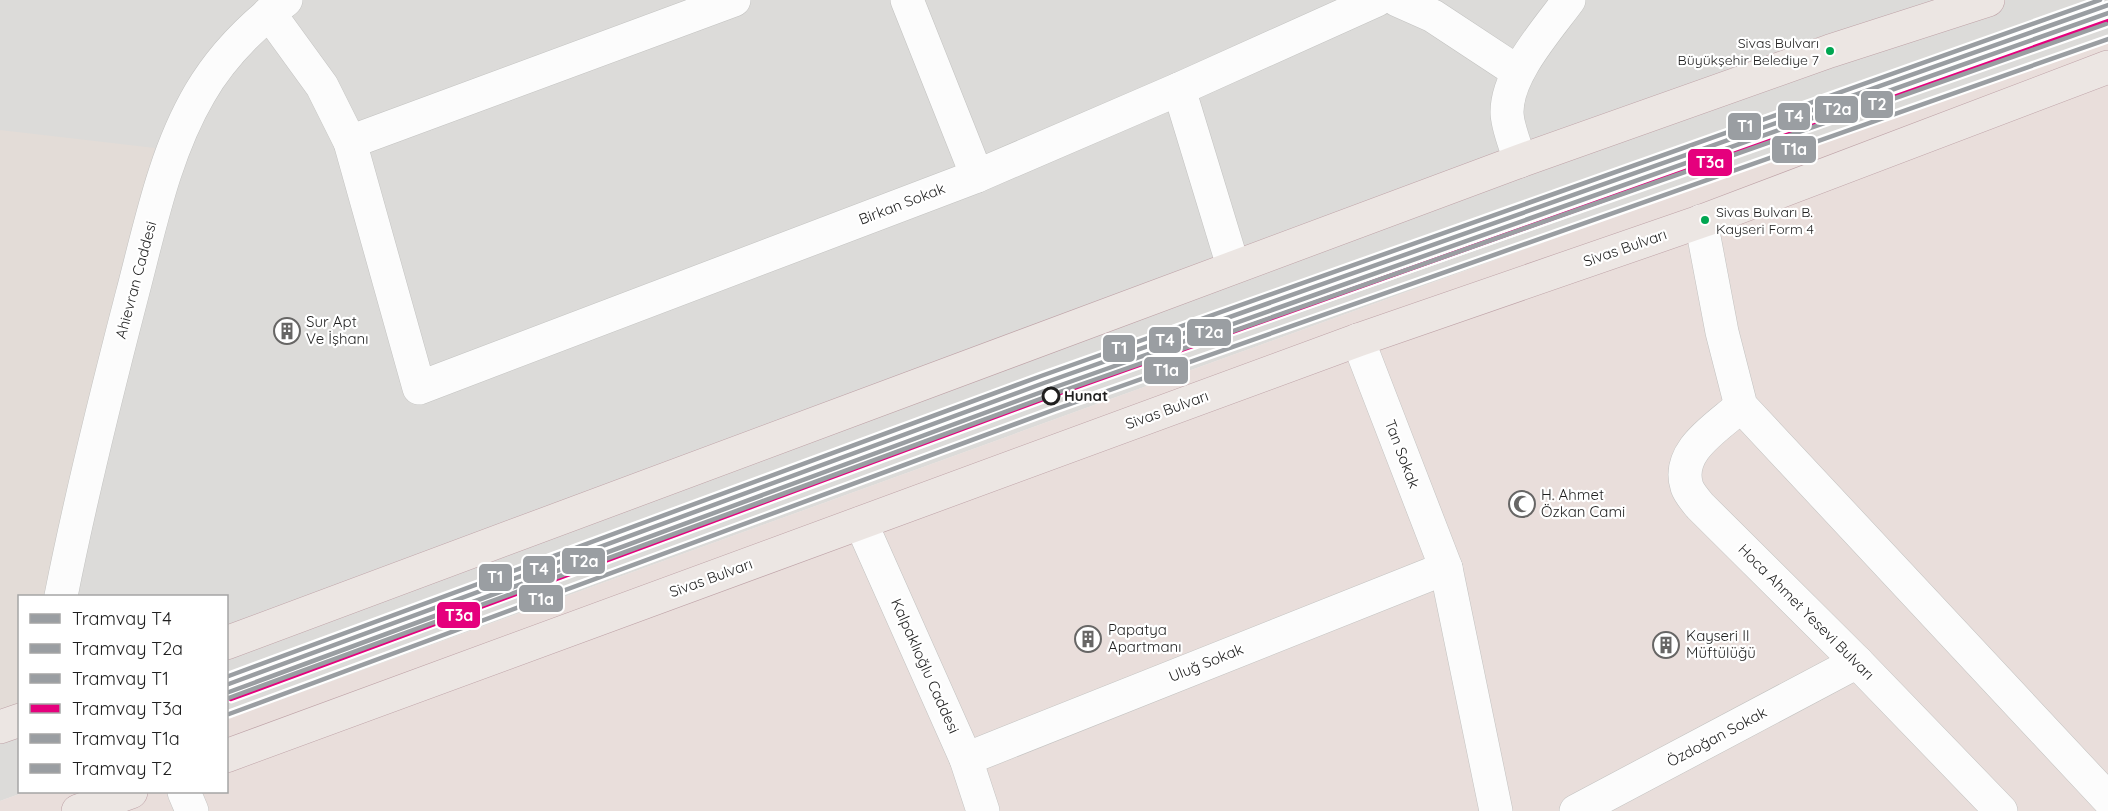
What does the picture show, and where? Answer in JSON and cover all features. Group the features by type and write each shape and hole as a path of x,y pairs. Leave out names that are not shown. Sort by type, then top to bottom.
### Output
{"highway":[{"path":"228,642 1520,161 1830,51 1988,0"},
{"name":"Sivas Bulvarı","path":"228,755 1358,339 1701,221 2108,67"},
{"path":"0,727 18,721"},
{"path":"78,811 128,793"}],"street":[{"path":"278,7 350,142 734,0"},
{"path":"907,0 976,176"},
{"name":"Birkan Sokak","path":"350,142 419,387 976,176 1179,89 1377,0"},
{"path":"1397,0 1433,16 1518,72"},
{"path":"1520,161 1507,114 1509,92 1518,72 1569,0"},
{"name":"Ahievran Caddesi","path":"61,595 81,492 162,183 181,131 200,93 226,56 278,7"},
{"path":"1179,89 1233,266"},
{"path":"1701,221 1722,332 1741,406 2108,799"},
{"name":"Tan Sokak","path":"1358,339 1446,568 1496,811"},
{"name":"Hoca Ahmet Yesevi Bulvarı","path":"1741,406 1691,452 1684,467 1687,488 1700,506 1857,662 2001,811"},
{"name":"Kalpaklıoğlu Caddesi","path":"861,523 966,759 973,808"},
{"name":"Uluğ Sokak","path":"966,759 1446,568"},
{"name":"Özdoğan Sokak","path":"1576,811 1857,662"},
{"path":"184,793 192,811"}],"shaded area":[{"path":"0,0 2108,0 2108,38 228,719 228,595 18,595 18,793 22,793 0,801"},
{"path":"2108,38 2108,811 0,811 0,801 22,793 228,793 228,719"},
{"path":"0,130 155,148 51,595 18,595 18,713 0,721"}],"tram line":[{"name":"T1","path":"228,676 1041,376 2100,0"},
{"name":"T4","path":"228,684 1044,383 2108,5"},
{"name":"T2a","path":"229,692 1047,390 2108,13"},
{"name":"T3a","path":"231,699 1049,397 2108,21"},
{"name":"T2","path":"228,698 1051,395 2106,24"},
{"name":"T1a","path":"229,714 1056,409 2108,39"}],"place":[{"name":"Sivas Bulvarı Büyükşehir Belediye 7","path":"1830,51"},
{"name":"Sivas Bulvarı B. Kayseri Form 4","path":"1705,220"},
{"name":"Sur Apt Ve İşhanı","path":"287,331"},
{"name":"Hunat","path":"1051,396"},
{"name":"H. Ahmet Özkan Cami","path":"1522,504"},
{"name":"Papatya Apartmanı","path":"1088,639"},
{"name":"Kayseri Il Müftülüğü","path":"1666,645"}]}
